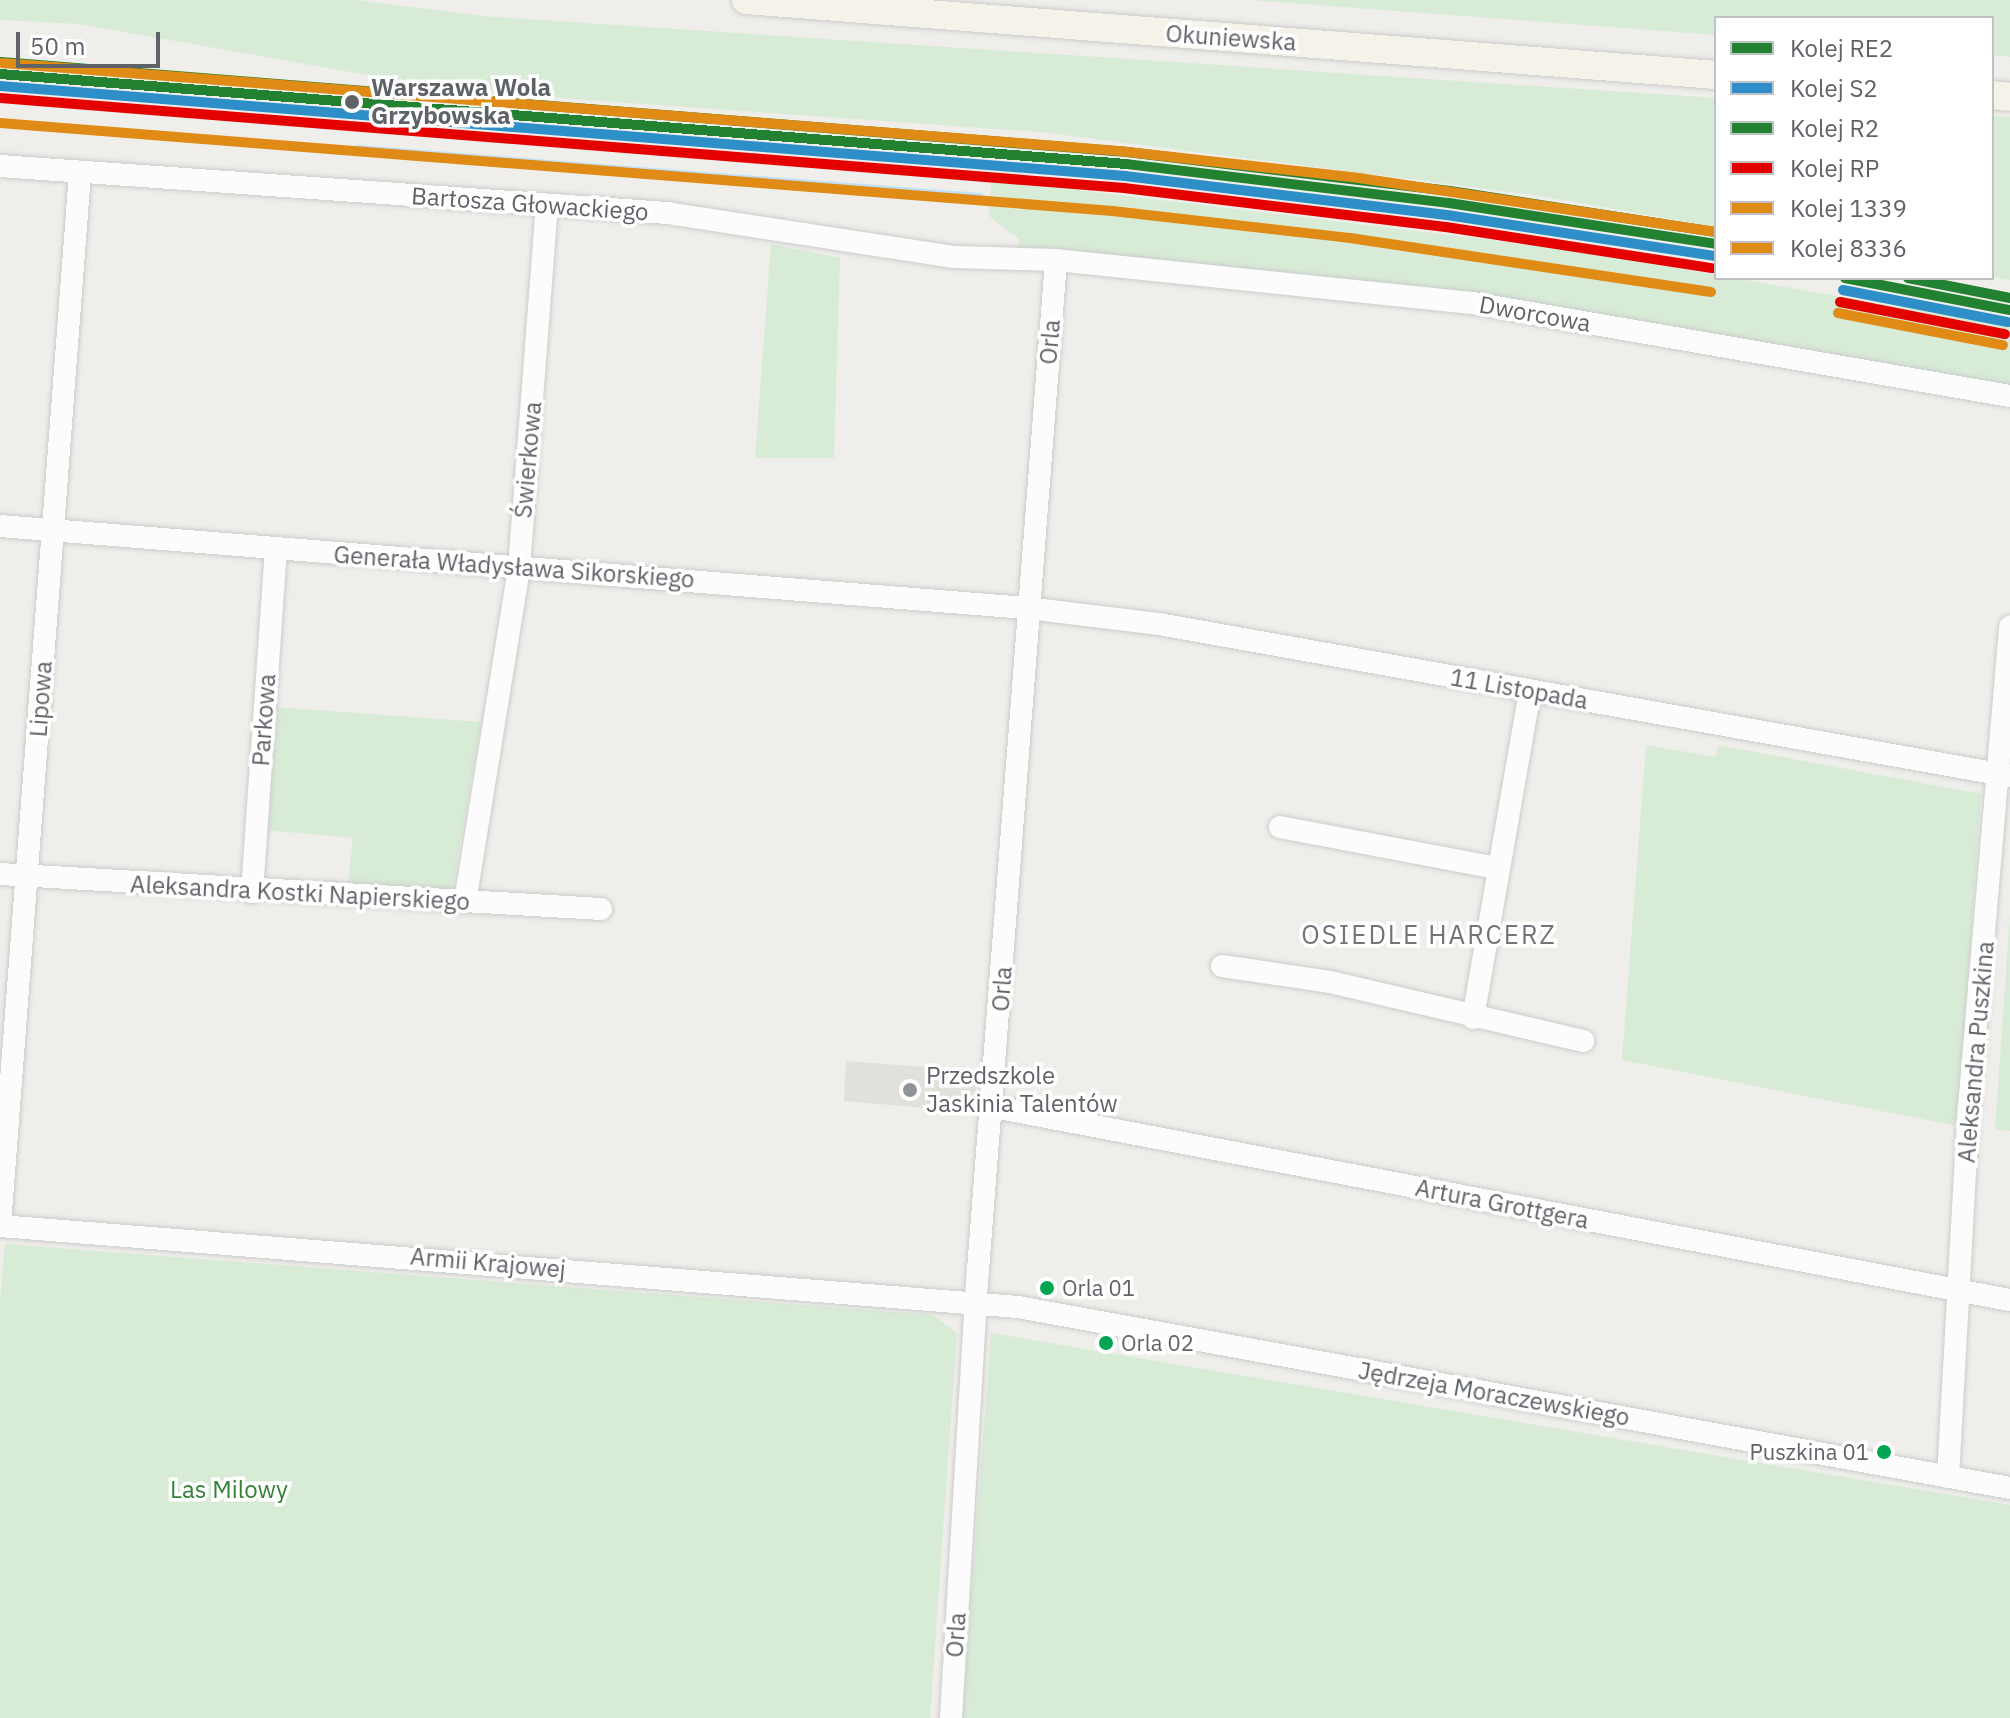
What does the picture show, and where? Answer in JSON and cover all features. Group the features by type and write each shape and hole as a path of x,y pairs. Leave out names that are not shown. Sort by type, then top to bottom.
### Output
{"main road":[{"name":"Okuniewska","path":"746,0 1714,75"}],"street":[{"name":"Bartosza Głowackiego","path":"0,166 715,217 955,257 1056,260"},
{"name":"Lipowa","path":"0,1225 80,174"},
{"name":"Świerkowa","path":"465,902 519,568 547,207"},
{"name":"Dworcowa","path":"1056,260 1473,303 2010,396"},
{"name":"Orla","path":"951,1718 977,1303 994,1107 1027,608 1056,260"},
{"name":"Generała Władysława Sikorskiego","path":"0,526 1027,608"},
{"name":"Parkowa","path":"252,892 276,549"},
{"name":"11 Listopada","path":"1027,608 1159,624 2005,776"},
{"name":"Aleksandra Puszkina","path":"1948,1477 1962,1291 1969,1107 2005,776 2010,627"},
{"path":"1473,1018 1530,691"},
{"path":"1280,827 1497,868"},
{"name":"Aleksandra Kostki Napierskiego","path":"0,874 252,892 601,909"},
{"path":"1222,966 1330,982 1473,1018 1583,1041"},
{"name":"Artura Grottgera","path":"994,1107 2010,1300"},
{"name":"Armii Krajowej","path":"0,1225 977,1303"},
{"name":"Jędrzeja Moraczewskiego","path":"977,1303 2010,1488"}],"shaded area":[{"name":"Przedszkole Jaskinia Talentów","path":"846,1061 977,1071 974,1112 844,1101"}],"green space":[{"path":"0,0 354,0 495,17 1714,98 1714,227 1534,195 1040,132 458,91 79,24 0,20"},
{"path":"1249,0 2010,0 2010,57 1994,55 1994,16 1714,16 1714,35"},
{"path":"1994,116 2010,117 2010,280 1994,277"},
{"path":"992,172 1011,173 1012,182 1566,249 1714,275 1714,280 1745,280 2010,326 2010,388 1660,323 1453,291 1019,251 1019,239 989,216"},
{"path":"771,244 840,258 834,458 755,458"},
{"path":"274,707 481,722 453,886 446,892 348,884 353,838 265,830"},
{"path":"1646,745 1716,757 1718,745 1981,794 1958,1126 1622,1060"},
{"path":"2010,915 2010,1131 1995,1129"},
{"name":"Las Milowy","path":"5,1244 933,1315 957,1333 930,1718 0,1718 0,1300"},
{"path":"991,1333 2010,1505 2010,1718 962,1718"}],"waterway":[{"path":"357,148 980,196"}],"rail line":[{"name":"R2","path":"1,62 1127,152 1450,191 1714,232"},
{"name":"1339","path":"2,63 1119,151 1359,178 1714,232"},
{"name":"RE2","path":"0,74 1126,164 1449,203 1714,244"},
{"name":"S2","path":"0,86 1125,176 1447,215 1714,256"},
{"name":"RP","path":"0,98 1124,188 1446,227 1712,268"},
{"name":"8336","path":"0,123 1113,211 1350,238 1711,292"},
{"name":"RE2","path":"1855,280 2010,310"},
{"name":"R2","path":"1918,280 2010,298"},
{"name":"S2","path":"1843,290 2008,322"},
{"name":"RP","path":"1840,302 2005,334"},
{"name":"8336","path":"1838,313 2003,345"}],"place":[{"name":"Warszawa Wola Grzybowska","path":"352,102"},
{"name":"Przedszkole Jaskinia Talentów","path":"910,1090"},
{"name":"Orla 01","path":"1047,1288"},
{"name":"Orla 02","path":"1106,1343"},
{"name":"Puszkina 01","path":"1884,1452"}],"district":[{"name":"OSIEDLE HARCERZ","path":"1429,935"}]}
